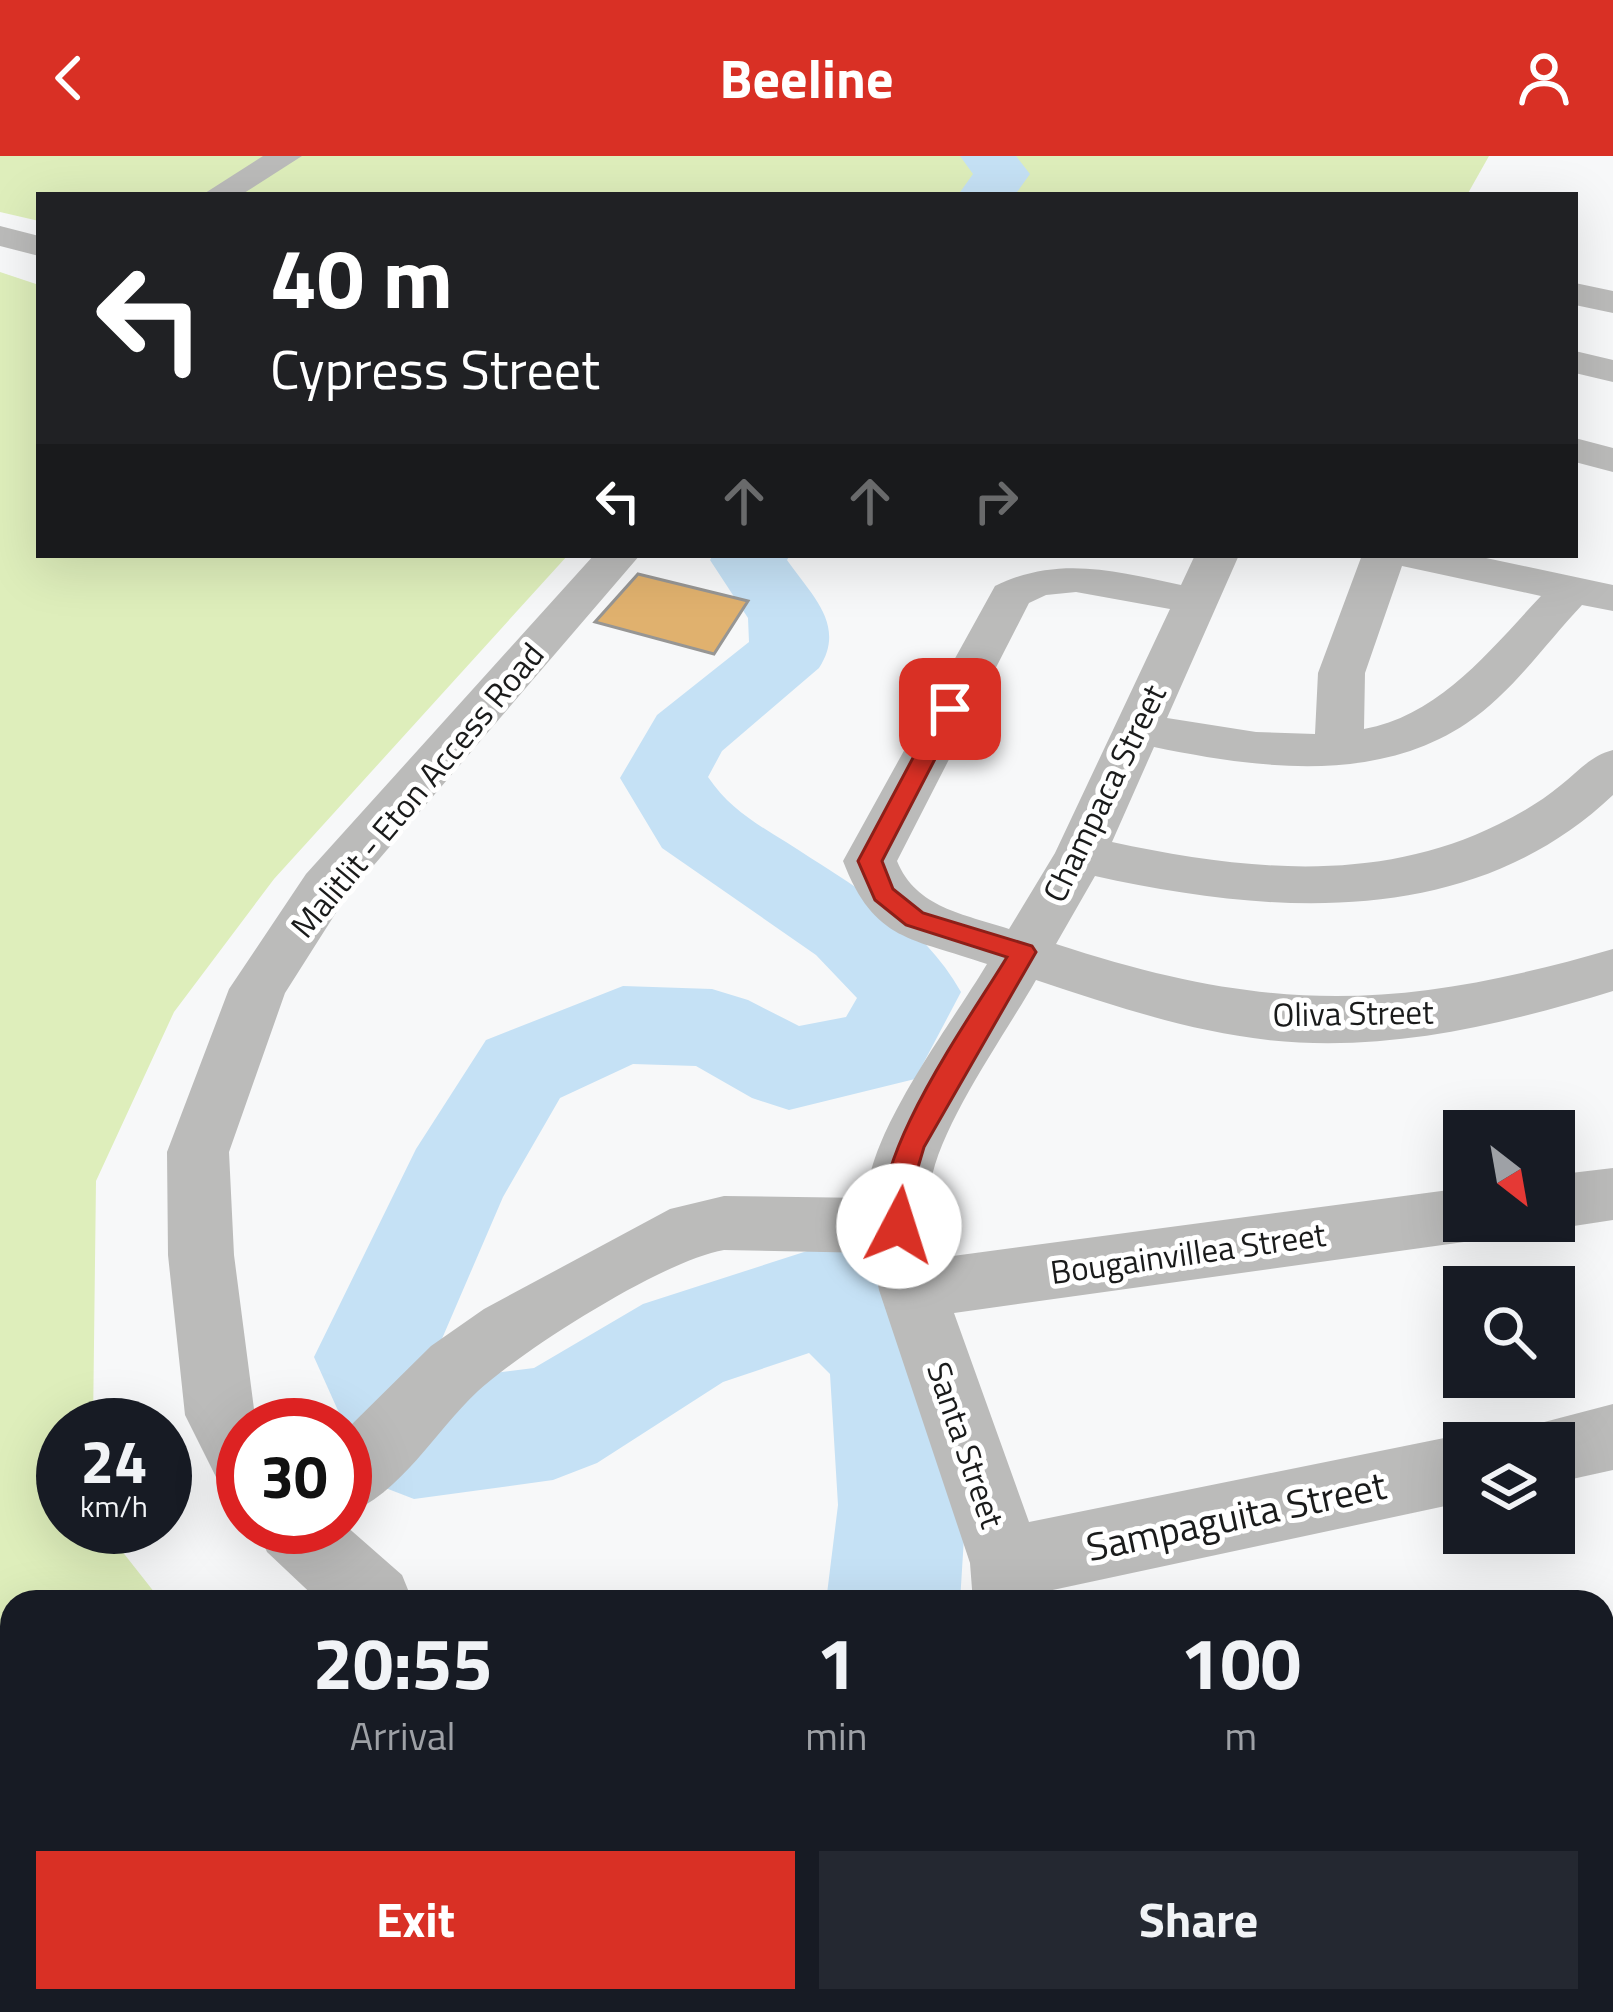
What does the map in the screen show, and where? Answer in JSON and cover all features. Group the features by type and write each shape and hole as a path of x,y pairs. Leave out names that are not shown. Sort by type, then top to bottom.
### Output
{"street":[{"path":"223,192 286,156"},
{"path":"0,236 36,245"},
{"path":"1578,295 1613,302"},
{"path":"1578,363 1613,371"},
{"path":"1578,451 1613,460"},
{"name":"Malitlit - Eton Access Road","path":"218,1398 201,1255 198,1152 258,989 326,887 615,558"},
{"path":"1342,746 1333,715 1336,685 1383,558"},
{"path":"1424,558 1592,593"},
{"name":"Champaca Street","path":"905,1258 899,1184 910,1145 1081,854 1205,578"},
{"name":"Oliva Street","path":"1205,578 1033,581 1010,595 870,861 883,894 914,919 1153,993 1268,1018 1418,1018 1522,998 1613,970"},
{"path":"1139,728 1233,748 1286,752 1402,736 1449,712 1592,593"},
{"path":"1081,854 1173,874 1262,886 1352,885 1462,863 1550,820 1613,766"},
{"path":"1575,1199 1613,1194"},
{"name":"Bougainvillea Street","path":"372,1452 433,1389 508,1330 693,1228 724,1223 905,1258 1443,1217"},
{"name":"Santa Street","path":"905,1258 1009,1582"},
{"path":"1575,1445 1613,1437"},
{"name":"Sampaguita Street","path":"1009,1582 1443,1473"},
{"path":"345,1554 368,1590"}],"green space":[{"path":"0,156 1489,156 1469,192 36,192 36,220 0,212"},
{"path":"0,272 36,284 36,558 565,558 274,879 174,1012 96,1181 93,1398 36,1398 36,1554 124,1554 153,1590 0,1590"}],"building":[{"path":"638,574 748,601 714,654 595,622"}],"waterway":[{"path":"987,156 1002,174 988,192"},
{"path":"750,558 788,618 790,650 687,735 664,778 694,826 850,930 911,992 879,1051 789,1069 712,1028 623,1025 523,1069 455,1181 374,1357 414,1441 553,1423 685,1342 829,1295 889,1352 902,1505 894,1590"}],"route":[{"path":"899,1226 899,1184 910,1145 1023,952 914,919 883,894 870,861 950,709"}]}
